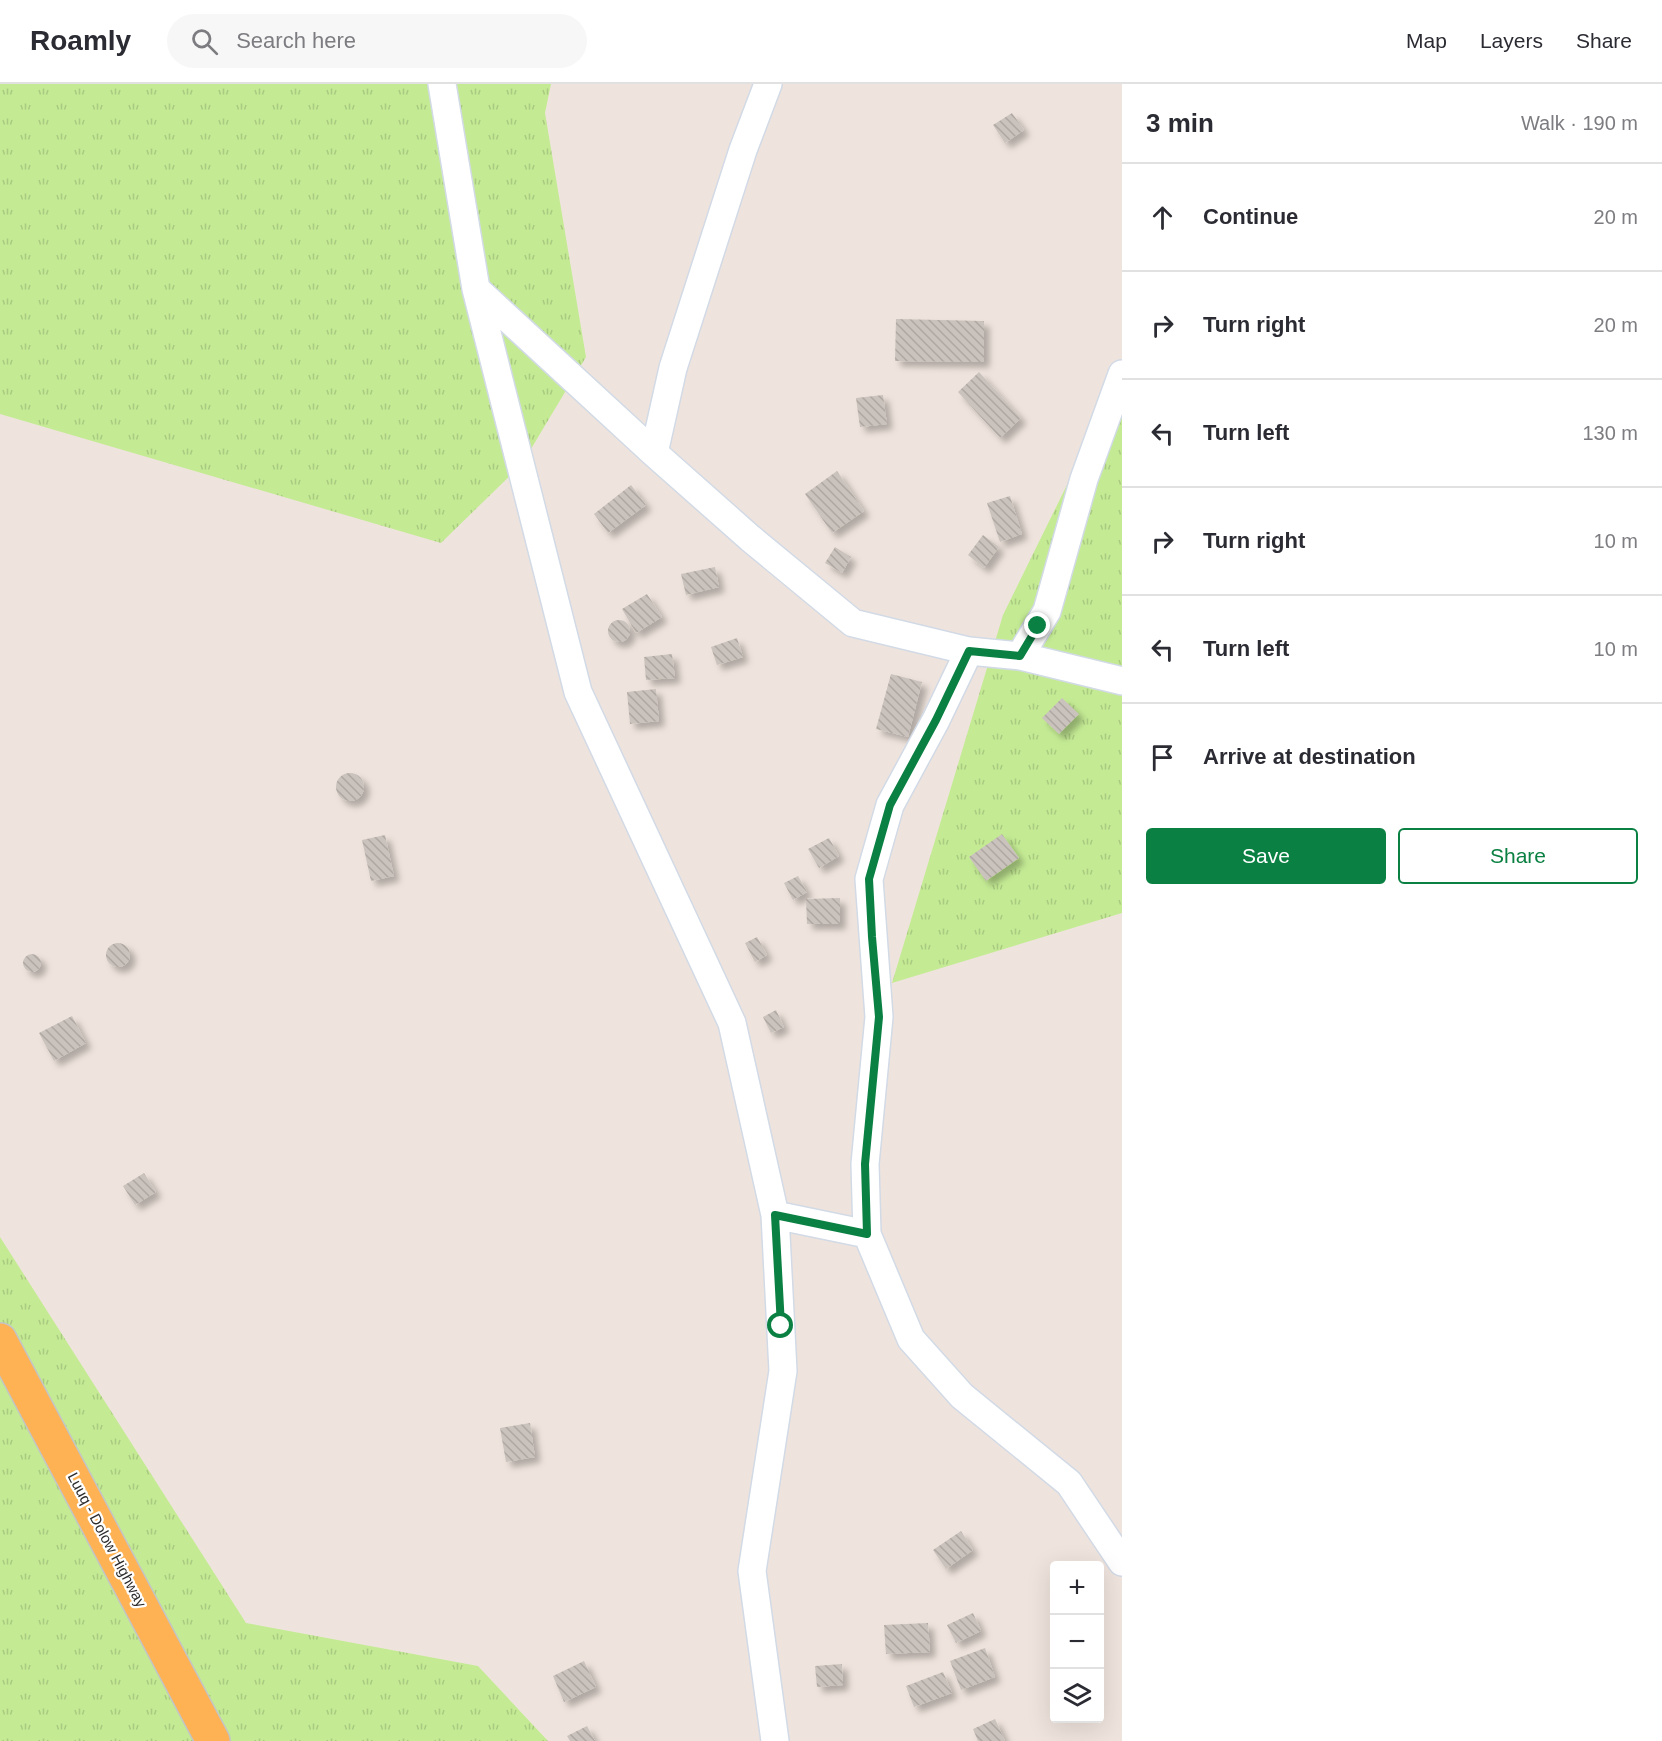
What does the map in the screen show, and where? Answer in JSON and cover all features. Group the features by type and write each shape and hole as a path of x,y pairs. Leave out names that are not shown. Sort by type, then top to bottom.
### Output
{"main road":[{"name":"Luuq - Dolow Highway","path":"0,1340 213,1741"}],"street":[{"path":"442,84 476,289 578,692 732,1023 775,1215 783,1371 752,1571 775,1741"},
{"path":"654,453 673,368 743,150 768,84"},
{"path":"476,289 654,453 750,538 853,623 969,651 1020,656 1122,681"},
{"path":"1020,656 1047,611 1084,479 1122,374"},
{"path":"969,651 936,720 890,805 869,879 879,1017 865,1164 867,1234 911,1339 962,1396 1069,1483 1122,1562"},
{"path":"775,1215 867,1234"}],"green space":[{"path":"0,84 551,84 545,113 586,357 522,464 441,543 0,414"},
{"path":"1122,373 1122,913 892,983 1003,615"},
{"path":"0,1237 246,1623 478,1666 548,1741 0,1741"}],"building":[{"path":"1012,113 1024,130 1005,143 993,125"},
{"path":"896,319 984,321 984,362 895,361"},
{"path":"979,372 1021,418 1000,438 958,392"},
{"path":"883,395 887,424 860,427 856,398"},
{"path":"837,471 864,511 832,533 805,494"},
{"path":"631,485 646,505 608,533 594,514"},
{"path":"1010,496 1022,534 1000,542 987,503"},
{"path":"983,535 999,547 984,568 968,555"},
{"path":"835,547 851,557 842,573 825,563"},
{"path":"715,567 719,587 686,595 681,574"},
{"path":"647,594 662,617 636,633 622,609"},
{"path":"619,620 627,623 630,631 627,639 619,642 611,639 608,631 611,623"},
{"path":"737,638 743,657 717,665 711,647"},
{"path":"672,654 675,678 646,680 644,657"},
{"path":"891,674 922,682 908,737 876,729"},
{"path":"656,689 659,721 630,724 627,692"},
{"path":"1062,698 1079,714 1059,734 1042,718"},
{"path":"350,773 360,777 364,787 360,797 350,801 340,797 336,787 340,777"},
{"path":"1002,834 1019,858 986,881 969,857"},
{"path":"385,835 394,876 371,881 362,840"},
{"path":"829,838 839,856 819,868 808,849"},
{"path":"798,876 807,892 793,900 784,883"},
{"path":"840,898 840,924 807,924 806,899"},
{"path":"757,937 767,955 755,962 745,943"},
{"path":"118,943 123,944 129,950 129,960 123,966 118,967 113,966 107,960 106,955 107,950 113,944"},
{"path":"28,954 36,954 41,959 39,970 28,972 23,967 23,959"},
{"path":"776,1010 784,1027 771,1033 763,1017"},
{"path":"72,1016 86,1043 54,1061 39,1033"},
{"path":"144,1173 156,1192 135,1205 123,1186"},
{"path":"530,1423 535,1457 506,1462 500,1428"},
{"path":"961,1531 973,1550 946,1569 933,1550"},
{"path":"973,1613 981,1631 956,1643 947,1625"},
{"path":"928,1623 930,1652 886,1654 884,1625"},
{"path":"985,1648 995,1677 961,1690 950,1661"},
{"path":"584,1661 596,1687 564,1702 553,1676"},
{"path":"842,1664 843,1685 817,1687 815,1666"},
{"path":"943,1672 952,1693 914,1707 906,1686"},
{"path":"995,1719 1005,1741 978,1741 973,1729"},
{"path":"587,1726 595,1741 570,1741 567,1736"}],"route":[{"path":"781,1326 775,1215 867,1234 865,1164 879,1017 869,879 890,805 936,720 969,651 1020,656 1038,626"}]}
